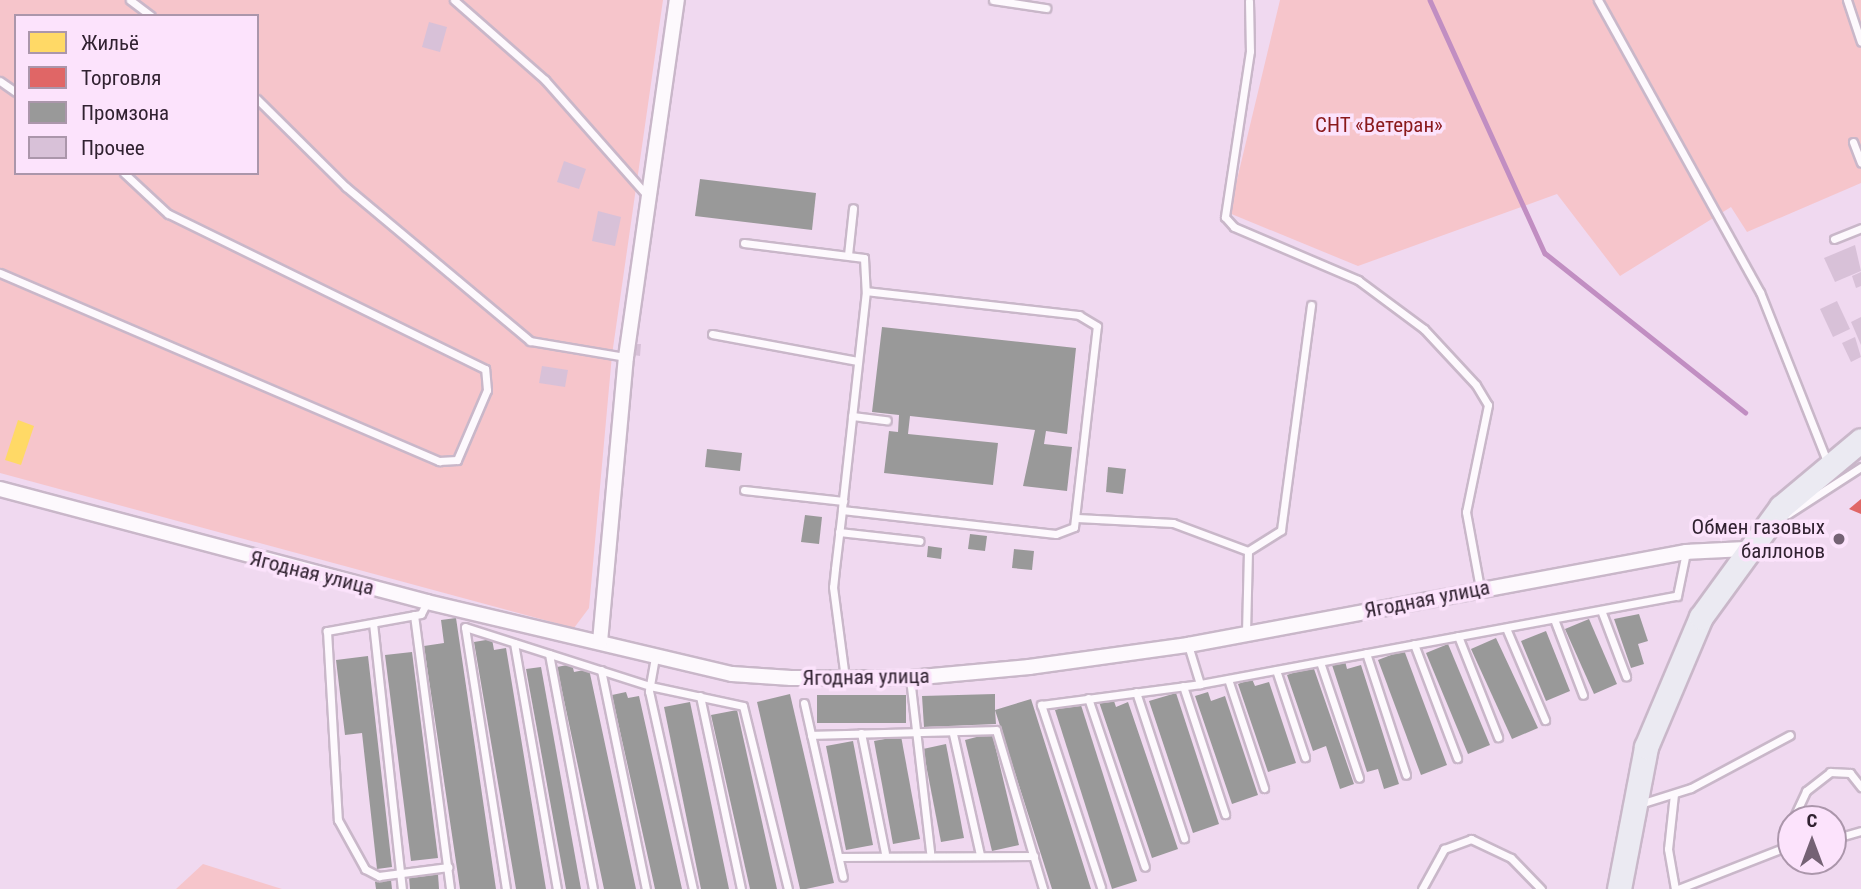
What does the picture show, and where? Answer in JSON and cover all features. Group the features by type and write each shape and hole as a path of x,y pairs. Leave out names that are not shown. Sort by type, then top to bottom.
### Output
{"main road":[{"path":"1619,889 1633,806 1668,685 1745,549 1828,465 1861,440"}],"street":[{"path":"600,642 626,357 646,194 677,0"},
{"name":"Ягодная улица","path":"0,489 427,602 654,657 732,674 845,678 910,678 1188,645 1480,588 1686,552 1745,549"}],"lane":[{"path":"130,0 148,14"},
{"path":"454,0 545,80 646,194"},
{"path":"993,0 1046,8"},
{"path":"1248,0 1250,51 1225,217 1234,227 1358,279 1424,329 1476,385 1488,405 1466,512 1480,588"},
{"path":"1598,0 1760,292 1828,465"},
{"path":"1847,0 1861,41"},
{"path":"259,101 346,187 530,341 626,357"},
{"path":"1853,142 1861,163"},
{"path":"0,273 439,461 457,460 487,390 485,369 169,214 126,175"},
{"path":"848,255 853,208"},
{"path":"1834,239 1861,228"},
{"path":"744,243 848,255 868,262 833,587 845,678"},
{"path":"842,510 1056,534 1074,527 1097,339 1090,318 866,291"},
{"path":"1248,551 1281,530 1311,305"},
{"path":"712,334 858,360"},
{"path":"852,416 887,420"},
{"path":"1762,530 1861,467"},
{"path":"744,490 843,500"},
{"path":"1077,518 1173,523 1248,551"},
{"path":"839,532 920,541"},
{"path":"1246,634 1248,551"},
{"path":"1101,887 1041,705 1200,684 1677,596 1686,552"},
{"path":"427,602 415,615 327,631 338,820 365,869 400,873 448,867"},
{"path":"1601,610 1626,676"},
{"path":"415,615 450,889"},
{"path":"1554,619 1583,695"},
{"path":"373,623 402,889"},
{"path":"506,889 465,627 650,686 743,706 788,889"},
{"path":"1506,628 1545,720"},
{"path":"1458,636 1498,737"},
{"path":"514,643 557,889"},
{"path":"1188,645 1200,684"},
{"path":"1414,645 1457,758"},
{"path":"1366,653 1406,775"},
{"path":"549,654 593,889"},
{"path":"654,657 650,686 693,889"},
{"path":"1320,662 1359,778"},
{"path":"601,670 646,889"},
{"path":"1276,670 1305,757"},
{"path":"910,678 913,733 930,852"},
{"path":"1228,679 1264,788"},
{"path":"1183,686 1225,814"},
{"path":"1136,692 1184,838"},
{"path":"700,696 741,889"},
{"path":"1088,698 1145,867"},
{"path":"804,703 843,877"},
{"path":"811,735 953,734 996,730 1043,889"},
{"path":"861,733 886,853"},
{"path":"953,734 980,855"},
{"path":"1633,806 1674,793 1790,735"},
{"path":"1800,805 1806,792 1830,772 1850,773 1861,787"},
{"path":"1674,793 1668,849 1677,889 1777,850"},
{"path":"1422,889 1444,849 1471,839 1511,858 1541,889"},
{"path":"839,857 930,852 1034,856"}],"green space":[{"path":"0,0 663,0 612,355 589,608 574,628 0,473"},
{"name":"СНТ «Ветеран»","path":"1280,0 1861,0 1861,183 1747,232 1731,207 1620,276 1557,194 1358,266 1229,213"},
{"path":"203,864 282,889 176,889"}],"building: Жильё":[{"path":"18,420 34,426 21,465 5,460"}],"building: Торговля":[{"path":"1861,499 1861,514 1849,509"}],"building: Промзона":[{"path":"700,179 816,193 812,230 695,216"},
{"path":"882,327 1076,348 1067,434 1046,431 1044,444 1072,447 1067,491 1023,486 1035,430 910,416 908,434 998,443 993,485 884,473 889,431 898,432 899,415 872,412"},
{"path":"707,449 742,453 740,471 705,467"},
{"path":"1108,467 1126,469 1123,494 1106,492"},
{"path":"805,515 822,517 819,544 801,542"},
{"path":"970,534 987,536 985,551 968,549"},
{"path":"928,546 942,548 941,559 927,557"},
{"path":"1014,549 1034,551 1032,570 1012,568"},
{"path":"1639,614 1648,641 1638,644 1644,664 1631,668 1614,619"},
{"path":"456,618 496,889 460,889 424,646 444,643 441,620"},
{"path":"1589,619 1617,684 1594,694 1565,629"},
{"path":"1546,631 1570,691 1546,701 1521,641"},
{"path":"1496,638 1538,728 1512,739 1471,649"},
{"path":"492,639 494,650 506,648 546,889 516,889 474,642"},
{"path":"1448,644 1490,745 1468,754 1426,653"},
{"path":"1404,650 1447,765 1421,775 1378,660"},
{"path":"412,652 438,858 411,861 385,655"},
{"path":"368,656 392,867 377,869 362,733 345,735 336,660"},
{"path":"1345,661 1347,669 1361,665 1399,784 1384,789 1378,769 1367,772 1332,665"},
{"path":"572,664 574,672 589,669 636,889 604,889 557,667"},
{"path":"1313,666 1354,784 1340,789 1326,746 1313,751 1287,675"},
{"path":"541,667 581,889 566,889 526,669"},
{"path":"1252,679 1255,686 1269,682 1296,763 1268,772 1238,684"},
{"path":"626,692 628,698 639,696 682,889 655,889 612,695"},
{"path":"1208,692 1211,701 1225,696 1258,795 1232,804 1195,696"},
{"path":"1176,693 1219,824 1193,833 1149,701"},
{"path":"790,694 834,883 806,889 800,889 757,702"},
{"path":"995,694 996,724 924,727 922,696"},
{"path":"817,695 906,695 906,723 817,723"},
{"path":"1113,698 1116,707 1128,702 1178,849 1152,858 1099,702"},
{"path":"1031,699 1091,889 1052,889 995,710"},
{"path":"690,702 729,889 701,889 664,707"},
{"path":"1080,702 1137,881 1112,889 1055,710"},
{"path":"737,710 777,889 750,889 711,715"},
{"path":"992,733 1019,845 992,851 965,740"},
{"path":"901,736 920,839 893,844 874,741"},
{"path":"853,741 873,845 846,850 826,746"},
{"path":"946,744 964,838 941,842 923,749"},
{"path":"438,874 439,889 410,889 409,877"},
{"path":"391,880 392,889 376,889 375,882"}],"building: Прочее":[{"path":"429,22 447,27 440,52 422,47"},
{"path":"564,161 586,169 579,189 557,182"},
{"path":"598,211 621,217 615,246 592,241"},
{"path":"1855,245 1861,271 1835,282 1824,258"},
{"path":"1861,272 1861,286 1856,288 1852,276"},
{"path":"1837,301 1850,329 1833,337 1820,309"},
{"path":"1861,317 1861,345 1851,322"},
{"path":"1855,337 1861,357 1851,362 1842,343"},
{"path":"634,344 641,344 640,356 634,355"},
{"path":"542,366 568,370 565,387 539,383"}],"waterway":[{"path":"1430,0 1545,253 1745,412"}],"place":[{"name":"Обмен газовых баллонов","path":"1839,539"}]}
